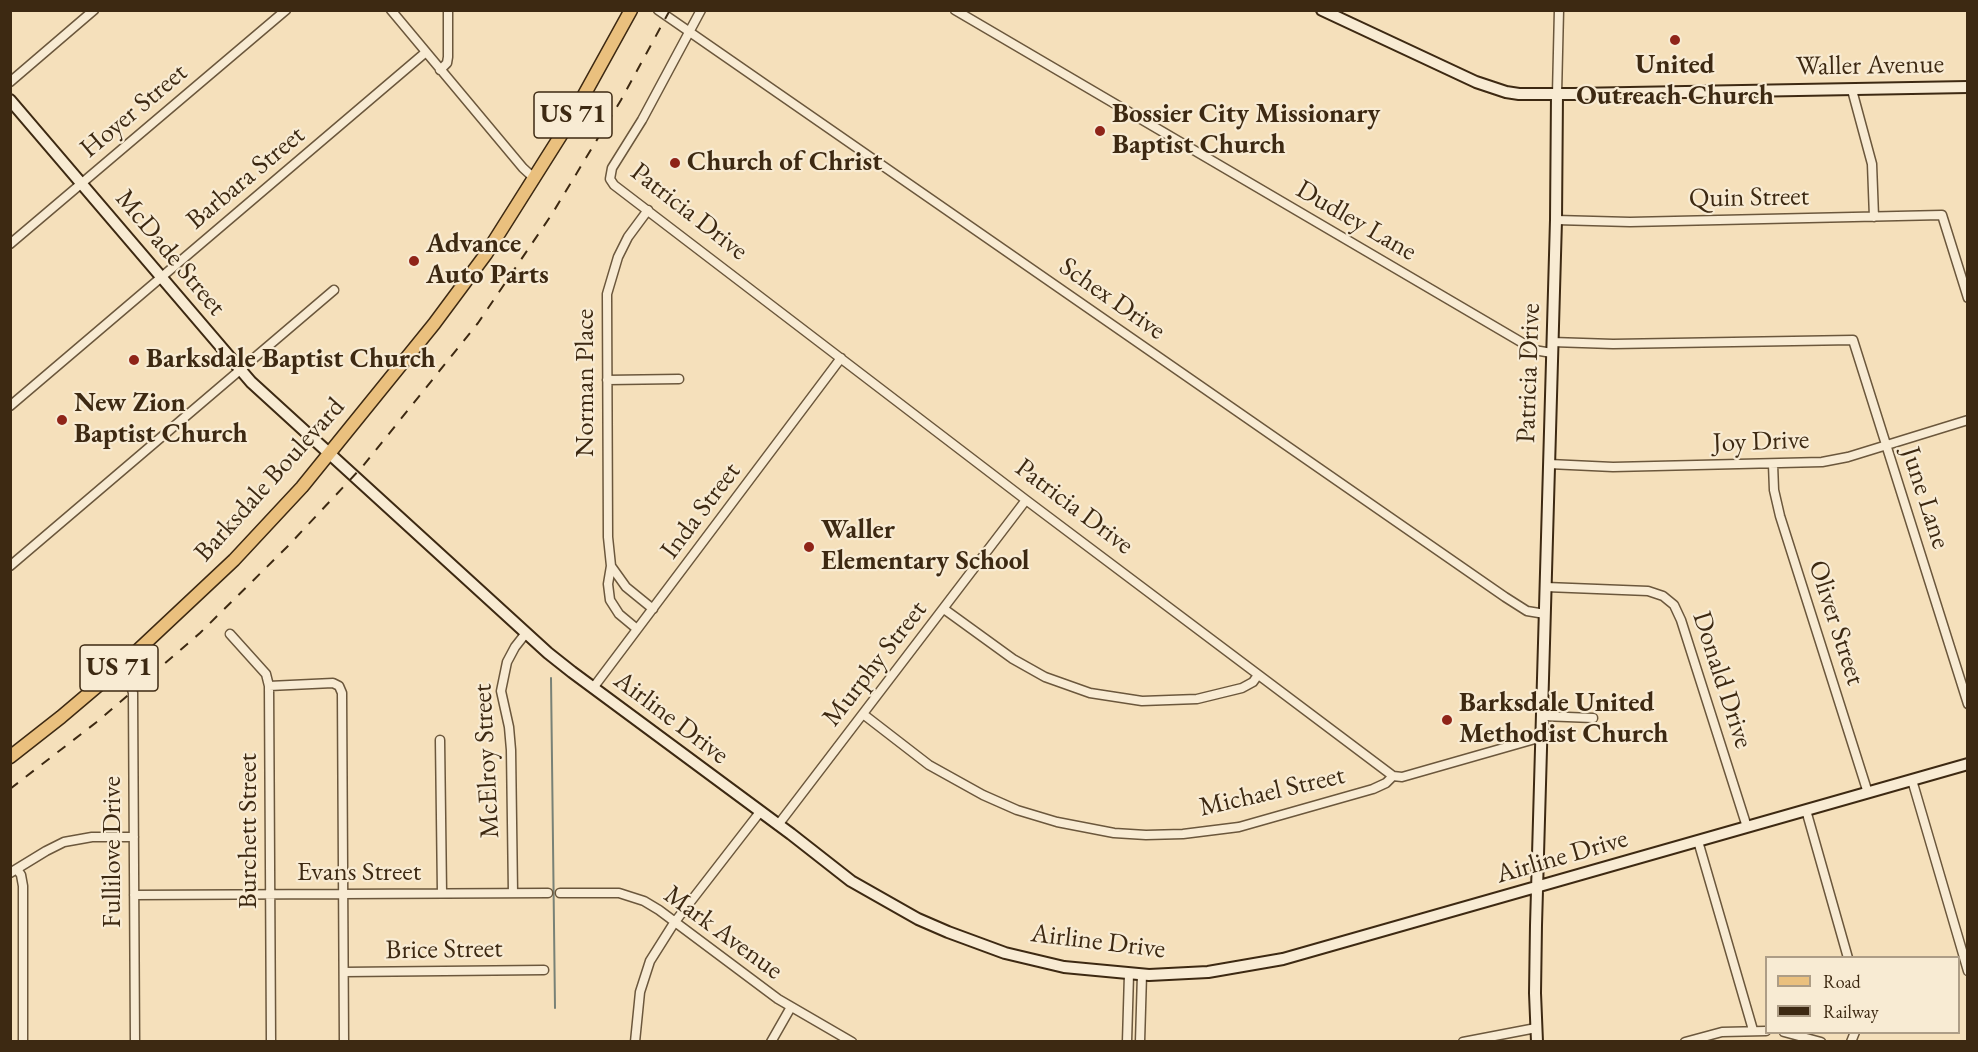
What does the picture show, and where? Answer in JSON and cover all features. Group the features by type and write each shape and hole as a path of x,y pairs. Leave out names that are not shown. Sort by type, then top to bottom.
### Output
{"main road":[{"name":"Barksdale Boulevard","path":"10,757 62,717 120,667 234,560 302,487 442,314 486,254 568,124 631,10"}],"street":[{"path":"10,82 94,10"},
{"name":"Hoyer Street","path":"10,244 285,10"},
{"path":"391,10 523,168 535,179"},
{"path":"441,70 447,63 448,57 448,10"},
{"name":"Schex Drive","path":"658,10 1504,597 1527,611 1545,614"},
{"path":"689,31 700,10"},
{"name":"Dudley Lane","path":"955,10 1534,350 1612,344 1852,340"},
{"name":"Waller Avenue","path":"1322,10 1459,75 1493,88 1519,93 1968,87"},
{"name":"Patricia Drive","path":"1537,1041 1535,993 1537,888 1556,220 1558,10"},
{"name":"Patricia Drive","path":"689,31 642,120 612,168 610,175 614,185 1026,500 1393,776"},
{"name":"Barbara Street","path":"10,406 426,52"},
{"path":"1852,90 1871,159 1874,217"},
{"name":"McDade Street","path":"10,100 240,370 329,454"},
{"name":"Norman Place","path":"637,629 619,614 610,600 608,584 611,566 608,546 606,304 618,257 628,237 648,210"},
{"name":"Quin Street","path":"1556,220 1629,222 1942,215 1968,298"},
{"path":"10,566 334,290"},
{"name":"June Lane","path":"1852,340 1968,704"},
{"name":"Inda Street","path":"593,688 841,358"},
{"path":"607,380 679,379"},
{"name":"Joy Drive","path":"1549,464 1612,467 1773,464 1830,460 1886,446 1968,420"},
{"name":"Airline Drive","path":"329,454 572,672 851,881 918,919 948,932 1005,953 1064,967 1129,974 1208,972 1283,959 1968,764"},
{"name":"Oliver Street","path":"1773,464 1774,489 1780,516 1868,793"},
{"name":"Murphy Street","path":"778,825 1026,500"},
{"path":"611,566 626,587 652,609"},
{"name":"Donald Drive","path":"1546,587 1648,591 1663,596 1674,605 1685,630 1748,827"},
{"path":"944,609 1018,662 1065,685 1103,696 1142,701 1197,699 1242,688 1253,682 1258,675"},
{"name":"McElroy Street","path":"513,893 511,750 509,727 501,692 507,663 515,647 526,633"},
{"name":"Burchett Street","path":"230,634 266,674 269,686 271,1041"},
{"name":"Fullilove Drive","path":"120,667 129,679 133,693 135,1041"},
{"path":"269,686 333,683 339,686 342,697 344,1041"},
{"name":"Michael Street","path":"863,714 929,765 982,795 1017,810 1057,822 1114,833 1183,834 1239,827 1372,789 1386,783 1393,776"},
{"path":"1542,716 1593,718"},
{"path":"1393,776 1402,777 1542,737"},
{"path":"440,740 442,893"},
{"path":"1912,780 1968,971"},
{"path":"1806,810 1848,956"},
{"path":"635,1041 644,975 659,944 760,812"},
{"path":"23,1041 23,886 21,875 14,871 46,850 64,842 92,837 134,837"},
{"path":"1698,841 1753,1030"},
{"name":"Evans Street","path":"134,895 548,893"},
{"name":"Mark Avenue","path":"560,893 627,894 652,905 764,989 852,1041"},
{"name":"Brice Street","path":"344,972 544,970"},
{"path":"1127,1041 1129,974"},
{"path":"1140,1041 1142,974"},
{"path":"771,1041 791,1007"},
{"path":"1463,1041 1536,1028"},
{"path":"1685,1041 1722,1032 1765,1031"},
{"path":"1792,1034 1821,1041"}],"waterway":[{"path":"551,678 555,1008"}],"railway":[{"path":"10,789 98,721 200,633 288,546 363,466 478,323 552,214 621,100 670,10"}],"place":[{"name":"United Outreach Church","path":"1675,40"},
{"name":"Bossier City Missionary Baptist Church","path":"1100,131"},
{"name":"Church of Christ","path":"675,163"},
{"name":"Advance Auto Parts","path":"414,261"},
{"name":"Barksdale Baptist Church","path":"134,360"},
{"name":"New Zion Baptist Church","path":"62,420"},
{"name":"Waller Elementary School","path":"809,547"},
{"name":"Barksdale United Methodist Church","path":"1447,720"}]}
